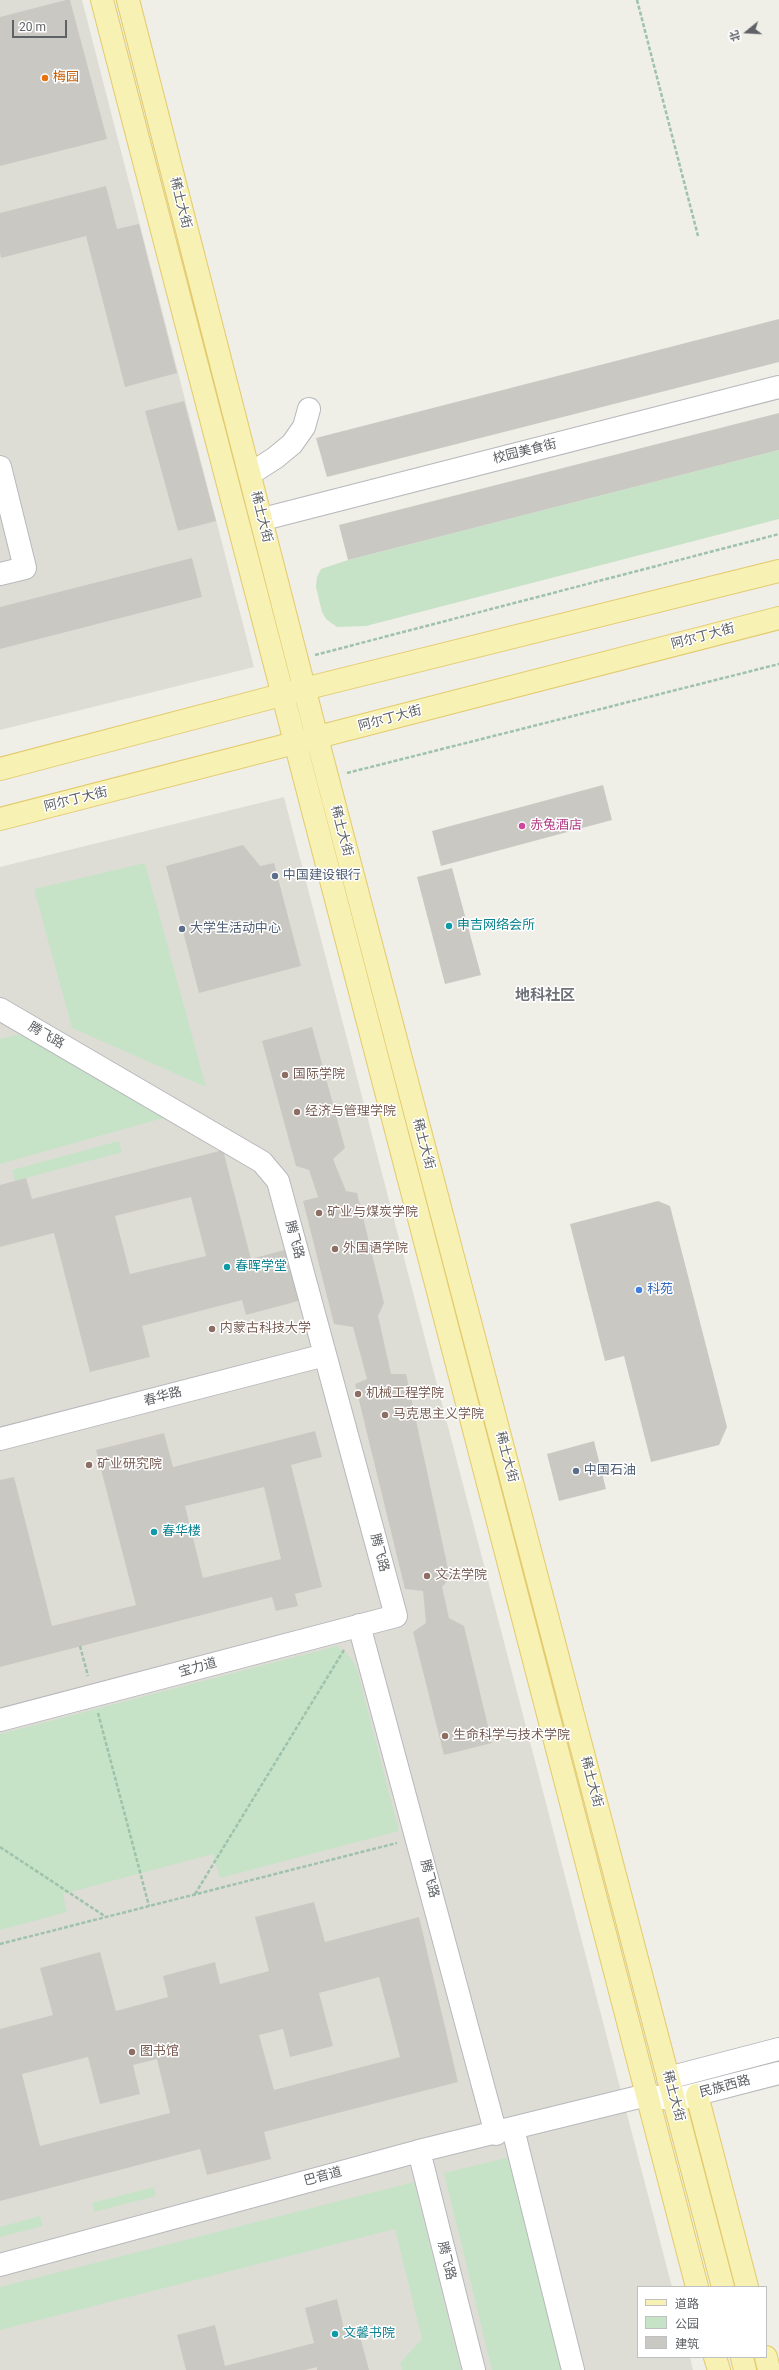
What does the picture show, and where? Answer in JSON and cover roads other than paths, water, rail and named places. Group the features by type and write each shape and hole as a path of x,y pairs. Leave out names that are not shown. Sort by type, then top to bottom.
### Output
{"main road":[{"name":"稀土大街","path":"102,0 697,2286"},
{"name":"稀土大街","path":"128,0 327,778 723,2286"},
{"path":"0,769 304,689 779,571"},
{"name":"阿尔丁大街","path":"0,819 779,618"},
{"path":"647,2095 668,2078"},
{"path":"697,2095 747,2286"},
{"path":"715,2358 718,2370"},
{"path":"742,2358 745,2370"},
{"path":"766,2358 769,2370"}],"street":[{"name":"校园美食街","path":"270,517 779,387"},
{"path":"250,474 276,458 292,444 304,426 309,409"},
{"path":"0,466 25,568 0,574"},
{"name":"腾飞路","path":"0,1009 262,1162 278,1181 396,1616"},
{"name":"春华路","path":"0,1439 325,1355"},
{"name":"宝力道","path":"0,1720 396,1616"},
{"name":"腾飞路","path":"359,1625 418,1838 573,2370"},
{"name":"民族西路","path":"668,2078 779,2049"},
{"name":"民族西路","path":"647,2095 674,2100 779,2073"},
{"name":"巴音道","path":"0,2265 419,2151 504,2132 647,2095"},
{"name":"腾飞路","path":"419,2151 474,2370"}],"place":[{"name":"梅园","path":"45,78"},
{"name":"赤兔酒店","path":"522,826"},
{"name":"中国建设银行","path":"275,876"},
{"name":"申吉网络会所","path":"449,926"},
{"name":"大学生活动中心","path":"182,929"},
{"name":"国际学院","path":"285,1075"},
{"name":"经济与管理学院","path":"297,1112"},
{"name":"矿业与煤炭学院","path":"319,1213"},
{"name":"外国语学院","path":"335,1249"},
{"name":"春晖学堂","path":"227,1267"},
{"name":"科苑","path":"639,1290"},
{"name":"内蒙古科技大学","path":"212,1329"},
{"name":"机械工程学院","path":"358,1394"},
{"name":"马克思主义学院","path":"385,1415"},
{"name":"矿业研究院","path":"89,1465"},
{"name":"中国石油","path":"576,1471"},
{"name":"春华楼","path":"154,1532"},
{"name":"文法学院","path":"427,1576"},
{"name":"生命科学与技术学院","path":"445,1736"},
{"name":"图书馆","path":"132,2052"},
{"name":"文馨书院","path":"335,2334"}],"district":[{"name":"地科社区","path":"545,996"}]}
